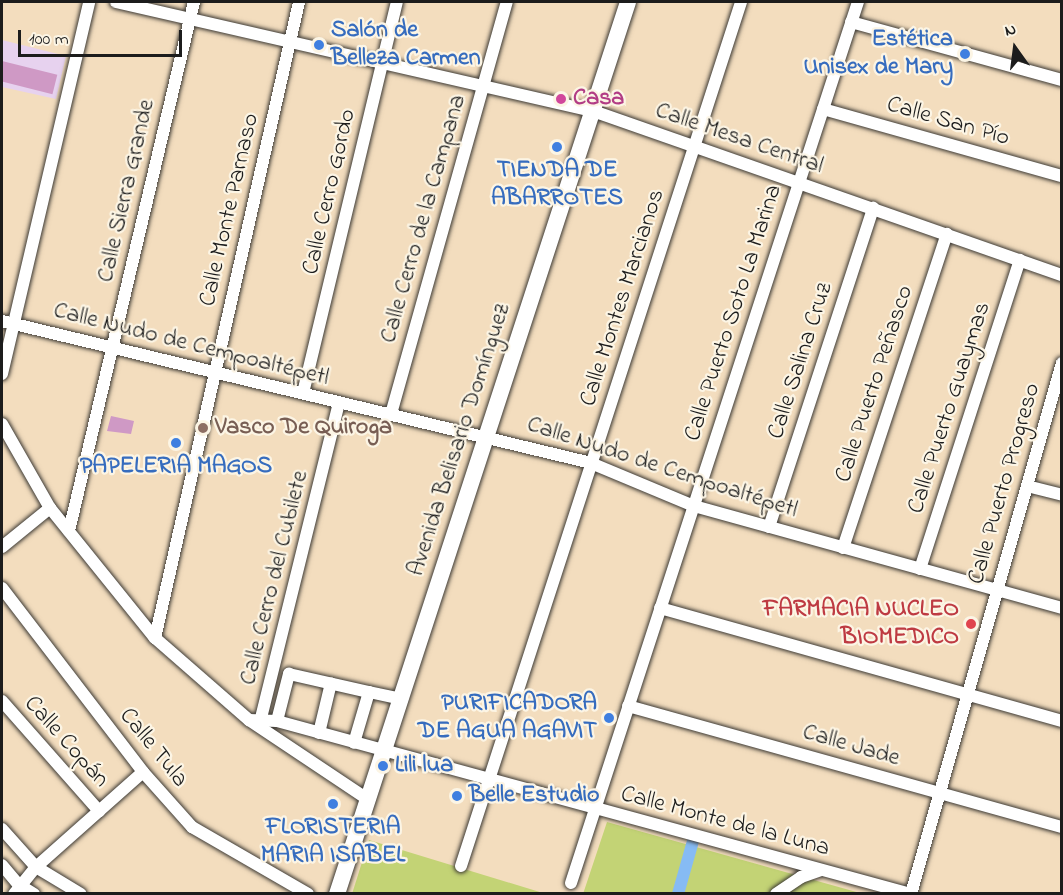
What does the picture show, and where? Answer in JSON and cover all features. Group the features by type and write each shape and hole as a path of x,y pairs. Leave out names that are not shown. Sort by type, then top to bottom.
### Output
{"main road":[{"name":"Avenida Belisario Domínguez","path":"337,894 386,751 486,435 628,2"}],"street":[{"path":"2,374 89,2"},
{"name":"Calle Mesa Central","path":"116,2 593,111 1062,275"},
{"name":"Calle Sierra Grande","path":"69,531 194,2"},
{"name":"Calle Monte Parnaso","path":"155,638 299,2"},
{"name":"Calle Cerro Gordo","path":"303,393 397,2"},
{"name":"Calle Cerro de la Campana","path":"391,414 507,2"},
{"name":"Calle Montes Marcianos","path":"461,866 741,2"},
{"name":"Calle Puerto Soto La Marina","path":"571,883 858,2"},
{"path":"851,22 1062,80"},
{"name":"Calle San Pío","path":"823,109 1062,176"},
{"name":"Calle Salina Cruz","path":"769,527 873,208"},
{"name":"Calle Puerto Peñasco","path":"843,548 947,234"},
{"name":"Calle Puerto Guaymas","path":"920,569 1020,260"},
{"name":"Calle Nudo de Cempoaltépetl","path":"2,321 339,403 486,435 591,463 694,506 1062,608"},
{"name":"Calle Puerto Progreso","path":"911,894 1027,486 1058,388 1062,363"},
{"name":"Calle Cerro del Cubilete","path":"257,722 339,403"},
{"path":"2,424 50,507 155,638 257,722 369,800"},
{"path":"1027,486 1062,495"},
{"path":"2,547 50,507"},
{"name":"Calle Tula","path":"2,588 143,772 192,827 308,894"},
{"path":"660,608 1062,721"},
{"path":"277,721 289,674 402,699"},
{"path":"319,733 331,683"},
{"path":"354,743 369,692"},
{"name":"Calle Copán","path":"2,701 99,811"},
{"name":"Calle Jade","path":"628,706 1062,827"},
{"name":"Calle Monte de la Luna","path":"257,722 277,721 911,894"},
{"path":"16,889 36,867 143,772"},
{"path":"2,829 36,867 81,894"},
{"path":"2,865 16,889 34,894"},
{"path":"776,894 801,877 821,870"}],"shaded area":[{"path":"2,40 66,56 56,99 2,87"}],"green space":[{"path":"607,822 860,893 583,894"},
{"path":"369,840 543,893 352,894"}],"building":[{"path":"2,61 57,75 52,94 2,82"},
{"path":"111,416 134,421 131,434 107,431"}],"waterway":[{"path":"678,894 693,841"}],"place":[{"name":"Salón de Belleza Carmen","path":"319,45"},
{"name":"Estética Unisex de Mary","path":"965,54"},
{"name":"Casa","path":"561,99"},
{"name":"TIENDA DE ABARROTES","path":"557,147"},
{"name":"Vasco De Quiroga","path":"203,428"},
{"name":"PAPELERIA MAGOS","path":"176,443"},
{"name":"FARMACIA NUCLEO BIOMEDICO","path":"971,624"},
{"name":"PURIFICADORA DE AGUA AGAVIT","path":"609,718"},
{"name":"Lili lua","path":"383,766"},
{"name":"Belle Estudio","path":"457,796"},
{"name":"FLORISTERIA MARIA ISABEL","path":"333,804"}]}
